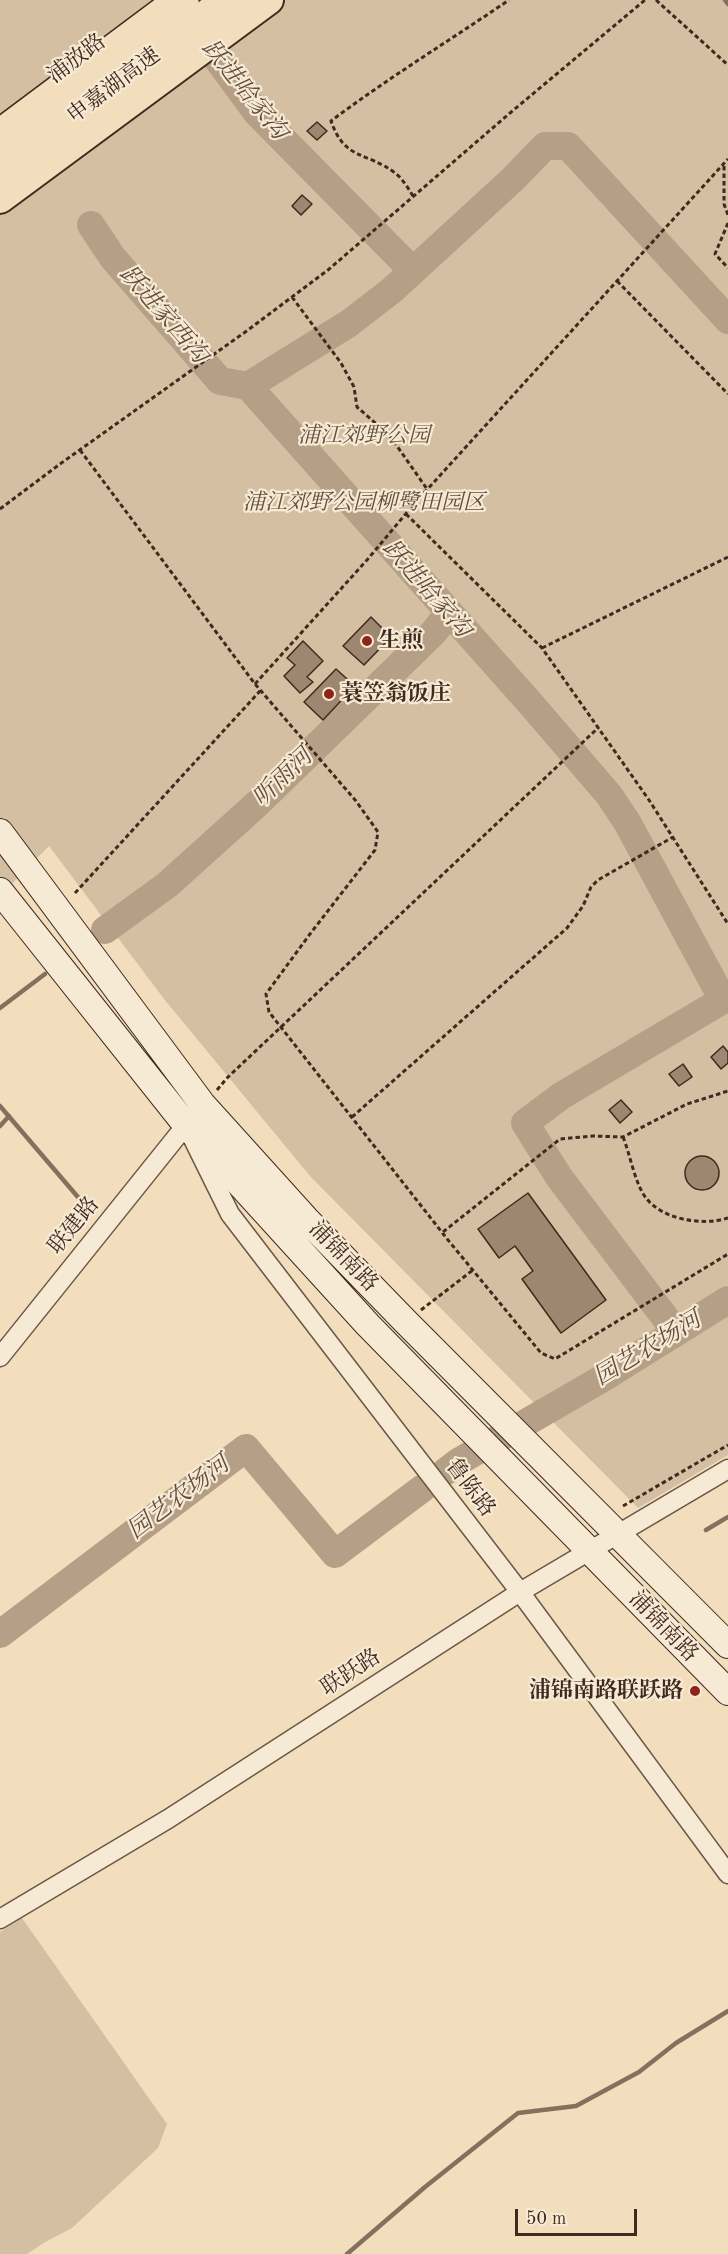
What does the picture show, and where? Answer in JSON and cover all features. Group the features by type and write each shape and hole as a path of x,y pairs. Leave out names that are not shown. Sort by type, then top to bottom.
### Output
{"highway":[{"name":"申嘉湖高速","path":"0,172 229,0"},
{"name":"申嘉湖高速","path":"0,136 163,1"}],"main road":[{"path":"0,199 269,0"},
{"name":"浦放路","path":"0,118 163,1"},
{"name":"浦锦南路","path":"0,832 204,1105 306,1219 406,1323 728,1645"},
{"name":"浦锦南路","path":"0,891 186,1125 368,1325 728,1692"}],"street":[{"name":"联建路","path":"0,1357 186,1125"},
{"name":"鲁陈路","path":"186,1125 230,1214 520,1592 728,1874"},
{"name":"联跃路","path":"0,1919 168,1819 520,1592 728,1468"}],"path":[{"path":"413,196 397,174 344,147 336,138 330,121 383,82 439,48 508,0"},
{"path":"0,509 292,297 350,251 645,0"},
{"path":"656,0 728,65"},
{"path":"255,684 427,490 728,159"},
{"path":"723,164 724,204 728,215"},
{"path":"728,223 715,254 728,268"},
{"path":"617,281 728,394"},
{"path":"292,297 341,363 354,387 357,407 390,436 427,490"},
{"path":"80,450 260,691 356,801 378,832 375,850 267,994 269,1012 442,1232 541,1353 555,1359 728,1254"},
{"path":"406,514 542,648 673,837 728,924"},
{"path":"542,648 728,557"},
{"path":"75,893 260,691"},
{"path":"204,1105 228,1077 599,728"},
{"path":"352,1117 567,928 583,906 591,887 598,880 673,837"},
{"path":"442,1232 560,1139 593,1136 623,1137 687,1104 728,1091"},
{"path":"623,1137 645,1198 665,1214 696,1221 728,1218"},
{"path":"406,1323 473,1270"},
{"path":"623,1506 728,1445"}],"green space":[{"name":"浦江郊野公园","path":"0,0 728,0 728,1455 638,1508 310,1176 164,999 49,846 0,896"},
{"path":"22,1918 167,2124 158,2148 72,2228 27,2254 0,2254 0,1932"}],"building":[{"path":"317,122 327,131 317,140 307,131"},
{"path":"302,195 312,204 301,215 292,206"},
{"name":"生煎","path":"371,617 391,637 364,665 343,646"},
{"path":"303,641 323,661 307,677 313,682 300,693 284,676 295,665 287,658"},
{"name":"蓑笠翁饭庄","path":"336,669 355,686 323,720 304,702"},
{"path":"723,1046 728,1052 728,1063 721,1069 711,1057"},
{"path":"683,1064 692,1077 679,1086 669,1074"},
{"path":"621,1100 632,1112 620,1123 609,1110"},
{"path":"702,1156 714,1161 719,1173 714,1185 702,1190 690,1185 685,1173 690,1161"},
{"path":"528,1193 606,1300 561,1333 522,1279 533,1271 515,1246 499,1258 478,1229"}],"waterway":[{"path":"725,0 728,4"},
{"name":"跃进哈家沟","path":"193,26 257,113 413,271"},
{"name":"跃进哈家沟","path":"723,1000 627,822 609,795 248,386 348,324 391,291 513,179 545,146 568,146 728,320"},
{"name":"跃进家西沟","path":"91,225 113,258 220,381 248,386"},
{"name":"听雨河","path":"105,930 167,885 258,803 433,633 449,613"},
{"name":"听雨河","path":"0,1008 45,974"},
{"path":"676,1332 559,1177 525,1123 561,1096 728,997"},
{"path":"0,1106 89,1210"},
{"path":"0,1126 9,1116"},
{"name":"园艺农场河","path":"445,1472 728,1300"},
{"name":"园艺农场河","path":"0,1634 246,1448 335,1554 423,1488"},
{"path":"706,1530 728,1517"},
{"path":"347,2254 425,2187 518,2113 576,2106 639,2072 676,2043 728,2011"}],"place":[{"name":"生煎","path":"367,641"},
{"name":"蓑笠翁饭庄","path":"329,694"},
{"name":"浦锦南路联跃路","path":"695,1691"}],"park label":[{"name":"浦江郊野公园柳鹭田园区","path":"364,503"}]}
